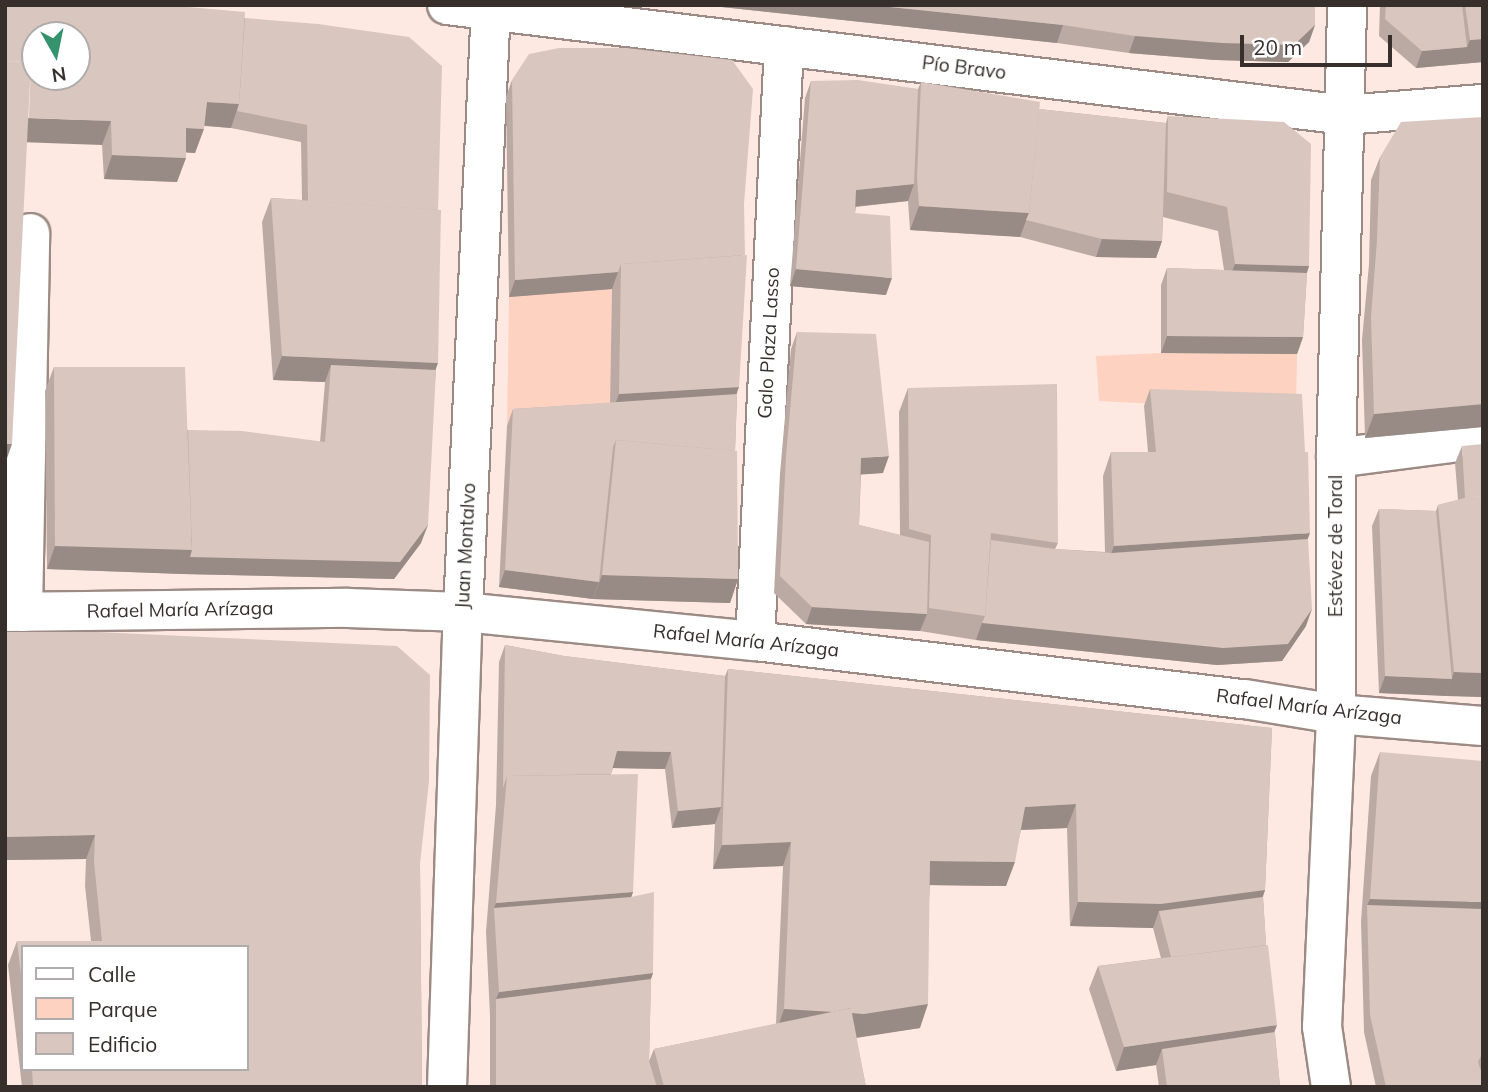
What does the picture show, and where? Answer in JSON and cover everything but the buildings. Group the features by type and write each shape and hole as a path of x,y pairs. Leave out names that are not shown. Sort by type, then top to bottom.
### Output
{"street":[{"name":"Pío Bravo","path":"447,5 491,7 1345,115 1483,104"},
{"name":"Estévez de Toral","path":"1331,1087 1322,1027 1336,714 1336,458 1347,5"},
{"name":"Juan Montalvo","path":"447,1087 463,612 491,7"},
{"name":"Galo Plaza Lasso","path":"755,640 784,46"},
{"path":"14,612 30,233"},
{"path":"1336,458 1483,439"},
{"name":"Rafael María Arízaga","path":"14,612 348,608 463,612 755,640 1245,699 1336,714 1483,726"}],"green space":[{"path":"612,288 610,418 507,426 509,297"},
{"path":"1161,353 1297,354 1296,411 1099,401 1096,356"}]}
